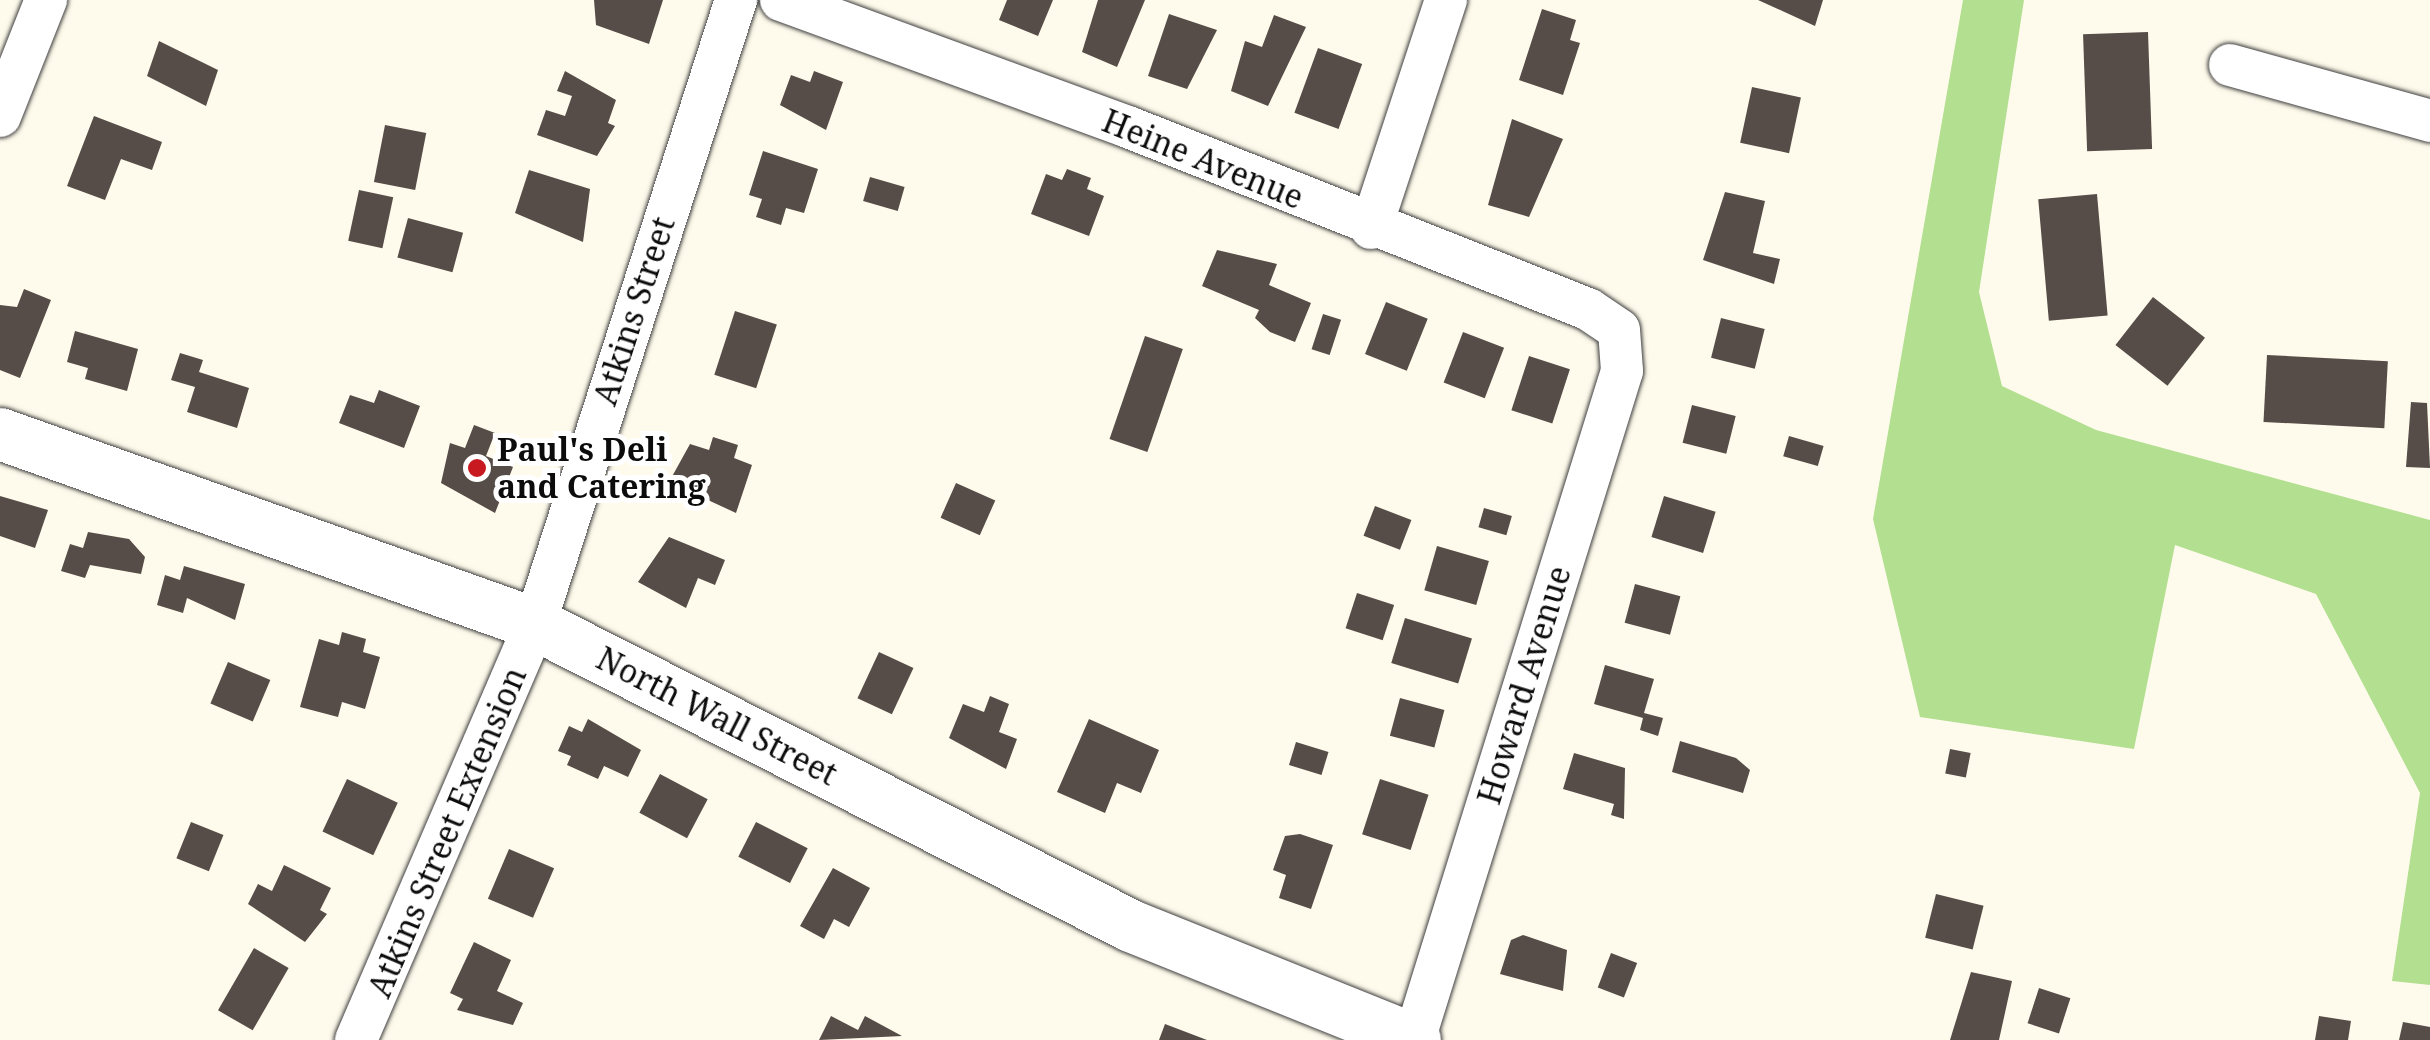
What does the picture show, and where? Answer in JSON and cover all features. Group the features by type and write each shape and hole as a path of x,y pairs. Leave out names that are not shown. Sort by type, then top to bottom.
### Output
{"street":[{"path":"0,116 46,0"},
{"name":"Atkins Street","path":"536,624 736,0"},
{"name":"Heine Avenue","path":"781,0 1588,308 1619,330"},
{"path":"1371,228 1446,0"},
{"path":"2230,65 2430,121"},
{"name":"Howard Avenue","path":"1414,1040 1622,371 1619,330"},
{"name":"North Wall Street","path":"0,434 536,624 1131,926 1414,1040"},
{"name":"Atkins Street Extension","path":"356,1040 536,624"}],"green space":[{"path":"1963,0 2024,0 1979,292 2002,386 2096,430 2430,520 2430,985 2392,981 2420,793 2316,594 2175,545 2134,749 1920,717 1873,519"}],"building":[{"path":"594,0 663,0 649,44 596,25"},
{"path":"1007,0 1053,0 1038,36 999,20"},
{"path":"1098,0 1145,0 1117,67 1082,52"},
{"path":"1758,0 1823,0 1815,26"},
{"path":"1542,9 1576,20 1570,40 1580,43 1563,95 1519,80"},
{"path":"1169,14 1217,30 1187,89 1148,76"},
{"path":"1274,15 1306,27 1268,106 1231,91 1245,41 1262,47"},
{"path":"2148,32 2152,149 2087,151 2083,34"},
{"path":"159,41 218,70 206,106 147,76"},
{"path":"1318,48 1362,64 1339,129 1294,113"},
{"path":"565,71 616,100 608,123 615,126 597,156 537,135 546,110 565,116 572,96 557,91"},
{"path":"814,71 843,82 826,130 780,105 791,75 810,82"},
{"path":"1752,87 1801,97 1789,153 1740,143"},
{"path":"94,116 162,142 152,170 121,159 105,200 67,186"},
{"path":"1512,119 1563,139 1529,217 1488,205"},
{"path":"385,125 426,133 415,190 374,182"},
{"path":"763,151 818,169 804,213 786,208 781,225 756,217 762,199 749,195"},
{"path":"1067,169 1091,178 1087,189 1104,196 1089,236 1031,214 1046,174 1062,180"},
{"path":"529,170 590,189 583,242 515,213"},
{"path":"870,177 905,187 898,211 863,201"},
{"path":"359,190 393,197 382,248 348,241"},
{"path":"1725,192 1765,201 1753,253 1780,259 1774,284 1703,260"},
{"path":"2097,194 2108,316 2049,321 2038,199"},
{"path":"408,218 463,233 452,272 397,258"},
{"path":"1217,250 1277,264 1269,285 1311,303 1295,342 1270,332 1255,318 1259,310 1202,286"},
{"path":"24,289 51,300 20,378 0,370 0,305 17,307"},
{"path":"2153,297 2205,338 2167,386 2115,345"},
{"path":"1386,302 1428,319 1407,371 1365,354"},
{"path":"735,311 777,325 756,388 714,375"},
{"path":"1323,314 1341,320 1330,355 1312,349"},
{"path":"1721,318 1765,329 1755,369 1711,358"},
{"path":"75,331 138,349 127,391 85,379 88,368 67,362"},
{"path":"1463,332 1504,348 1485,398 1444,382"},
{"path":"1145,336 1183,349 1147,452 1110,439"},
{"path":"180,353 203,360 199,372 249,388 237,428 187,412 195,387 171,380"},
{"path":"2267,355 2388,361 2384,428 2263,422"},
{"path":"1529,356 1570,369 1552,423 1511,410"},
{"path":"379,390 420,406 404,448 339,423 350,395 374,403"},
{"path":"2411,402 2427,403 2430,468 2406,467"},
{"path":"1692,405 1736,416 1726,454 1683,443"},
{"name":"Paul's Deli and Catering","path":"474,425 495,433 486,456 513,467 495,513 441,483 450,443 465,448"},
{"path":"1789,436 1824,446 1818,466 1783,456"},
{"path":"713,437 738,445 734,458 752,465 736,513 669,482 690,444 709,450"},
{"path":"956,483 995,500 980,535 941,518"},
{"path":"0,496 48,510 35,548 0,536"},
{"path":"1664,496 1716,512 1703,553 1651,537"},
{"path":"1375,506 1411,520 1400,550 1364,536"},
{"path":"1484,508 1512,516 1506,535 1478,527"},
{"path":"88,532 129,539 145,557 141,574 90,565 85,578 61,571 70,544 83,548"},
{"path":"669,537 725,560 715,585 698,578 686,608 638,582"},
{"path":"1437,546 1489,561 1476,605 1424,590"},
{"path":"184,566 245,584 235,620 187,598 183,613 157,605 165,575 180,580"},
{"path":"1635,584 1680,596 1670,635 1625,623"},
{"path":"1357,593 1394,605 1383,640 1346,628"},
{"path":"1405,618 1472,638 1458,683 1391,663"},
{"path":"342,632 366,639 363,652 380,657 365,709 342,702 338,717 300,707 319,639 339,645"},
{"path":"879,652 913,668 892,714 857,698"},
{"path":"228,662 270,680 253,721 210,703"},
{"path":"1605,665 1654,679 1644,713 1663,718 1658,736 1640,730 1643,718 1594,704"},
{"path":"990,696 1009,704 999,732 1017,739 1006,769 949,738 963,704 984,712"},
{"path":"1400,698 1444,710 1434,748 1390,736"},
{"path":"588,719 641,750 628,777 604,766 598,779 567,765 571,756 558,751 569,726 582,732"},
{"path":"1089,719 1159,750 1141,793 1117,783 1105,813 1057,792"},
{"path":"1680,741 1736,758 1750,770 1743,793 1672,772"},
{"path":"1296,742 1329,752 1321,775 1289,765"},
{"path":"1950,749 1971,753 1966,778 1945,774"},
{"path":"1574,753 1625,768 1624,819 1611,815 1614,804 1563,789"},
{"path":"660,774 708,799 687,838 639,813"},
{"path":"347,779 398,803 373,855 322,832"},
{"path":"1380,779 1429,795 1411,850 1362,834"},
{"path":"191,822 223,835 209,871 176,858"},
{"path":"756,822 808,848 790,883 738,857"},
{"path":"1300,834 1333,845 1311,909 1279,898 1286,875 1273,870 1285,836"},
{"path":"509,849 554,868 533,918 488,899"},
{"path":"284,865 331,888 320,910 327,914 305,942 248,904 258,884 272,891"},
{"path":"833,868 870,888 849,927 834,919 824,939 800,926"},
{"path":"1936,894 1984,906 1973,950 1925,938"},
{"path":"1523,935 1567,950 1563,991 1500,974 1511,940"},
{"path":"474,942 511,960 497,991 523,1003 513,1025 457,1010 463,999 450,993"},
{"path":"254,948 289,968 253,1030 218,1010"},
{"path":"1611,953 1637,963 1624,998 1598,988"},
{"path":"1971,972 2012,981 1999,1040 1950,1040"},
{"path":"2039,988 2070,998 2059,1033 2028,1023"},
{"path":"831,1016 858,1030 865,1016 902,1036 819,1040"},
{"path":"2319,1016 2351,1021 2348,1040 2315,1040"},
{"path":"2403,1022 2430,1027 2430,1040 2399,1040"},
{"path":"1165,1024 1207,1040 1159,1040"}],"place":[{"name":"Paul's Deli and Catering","path":"477,468"}]}
